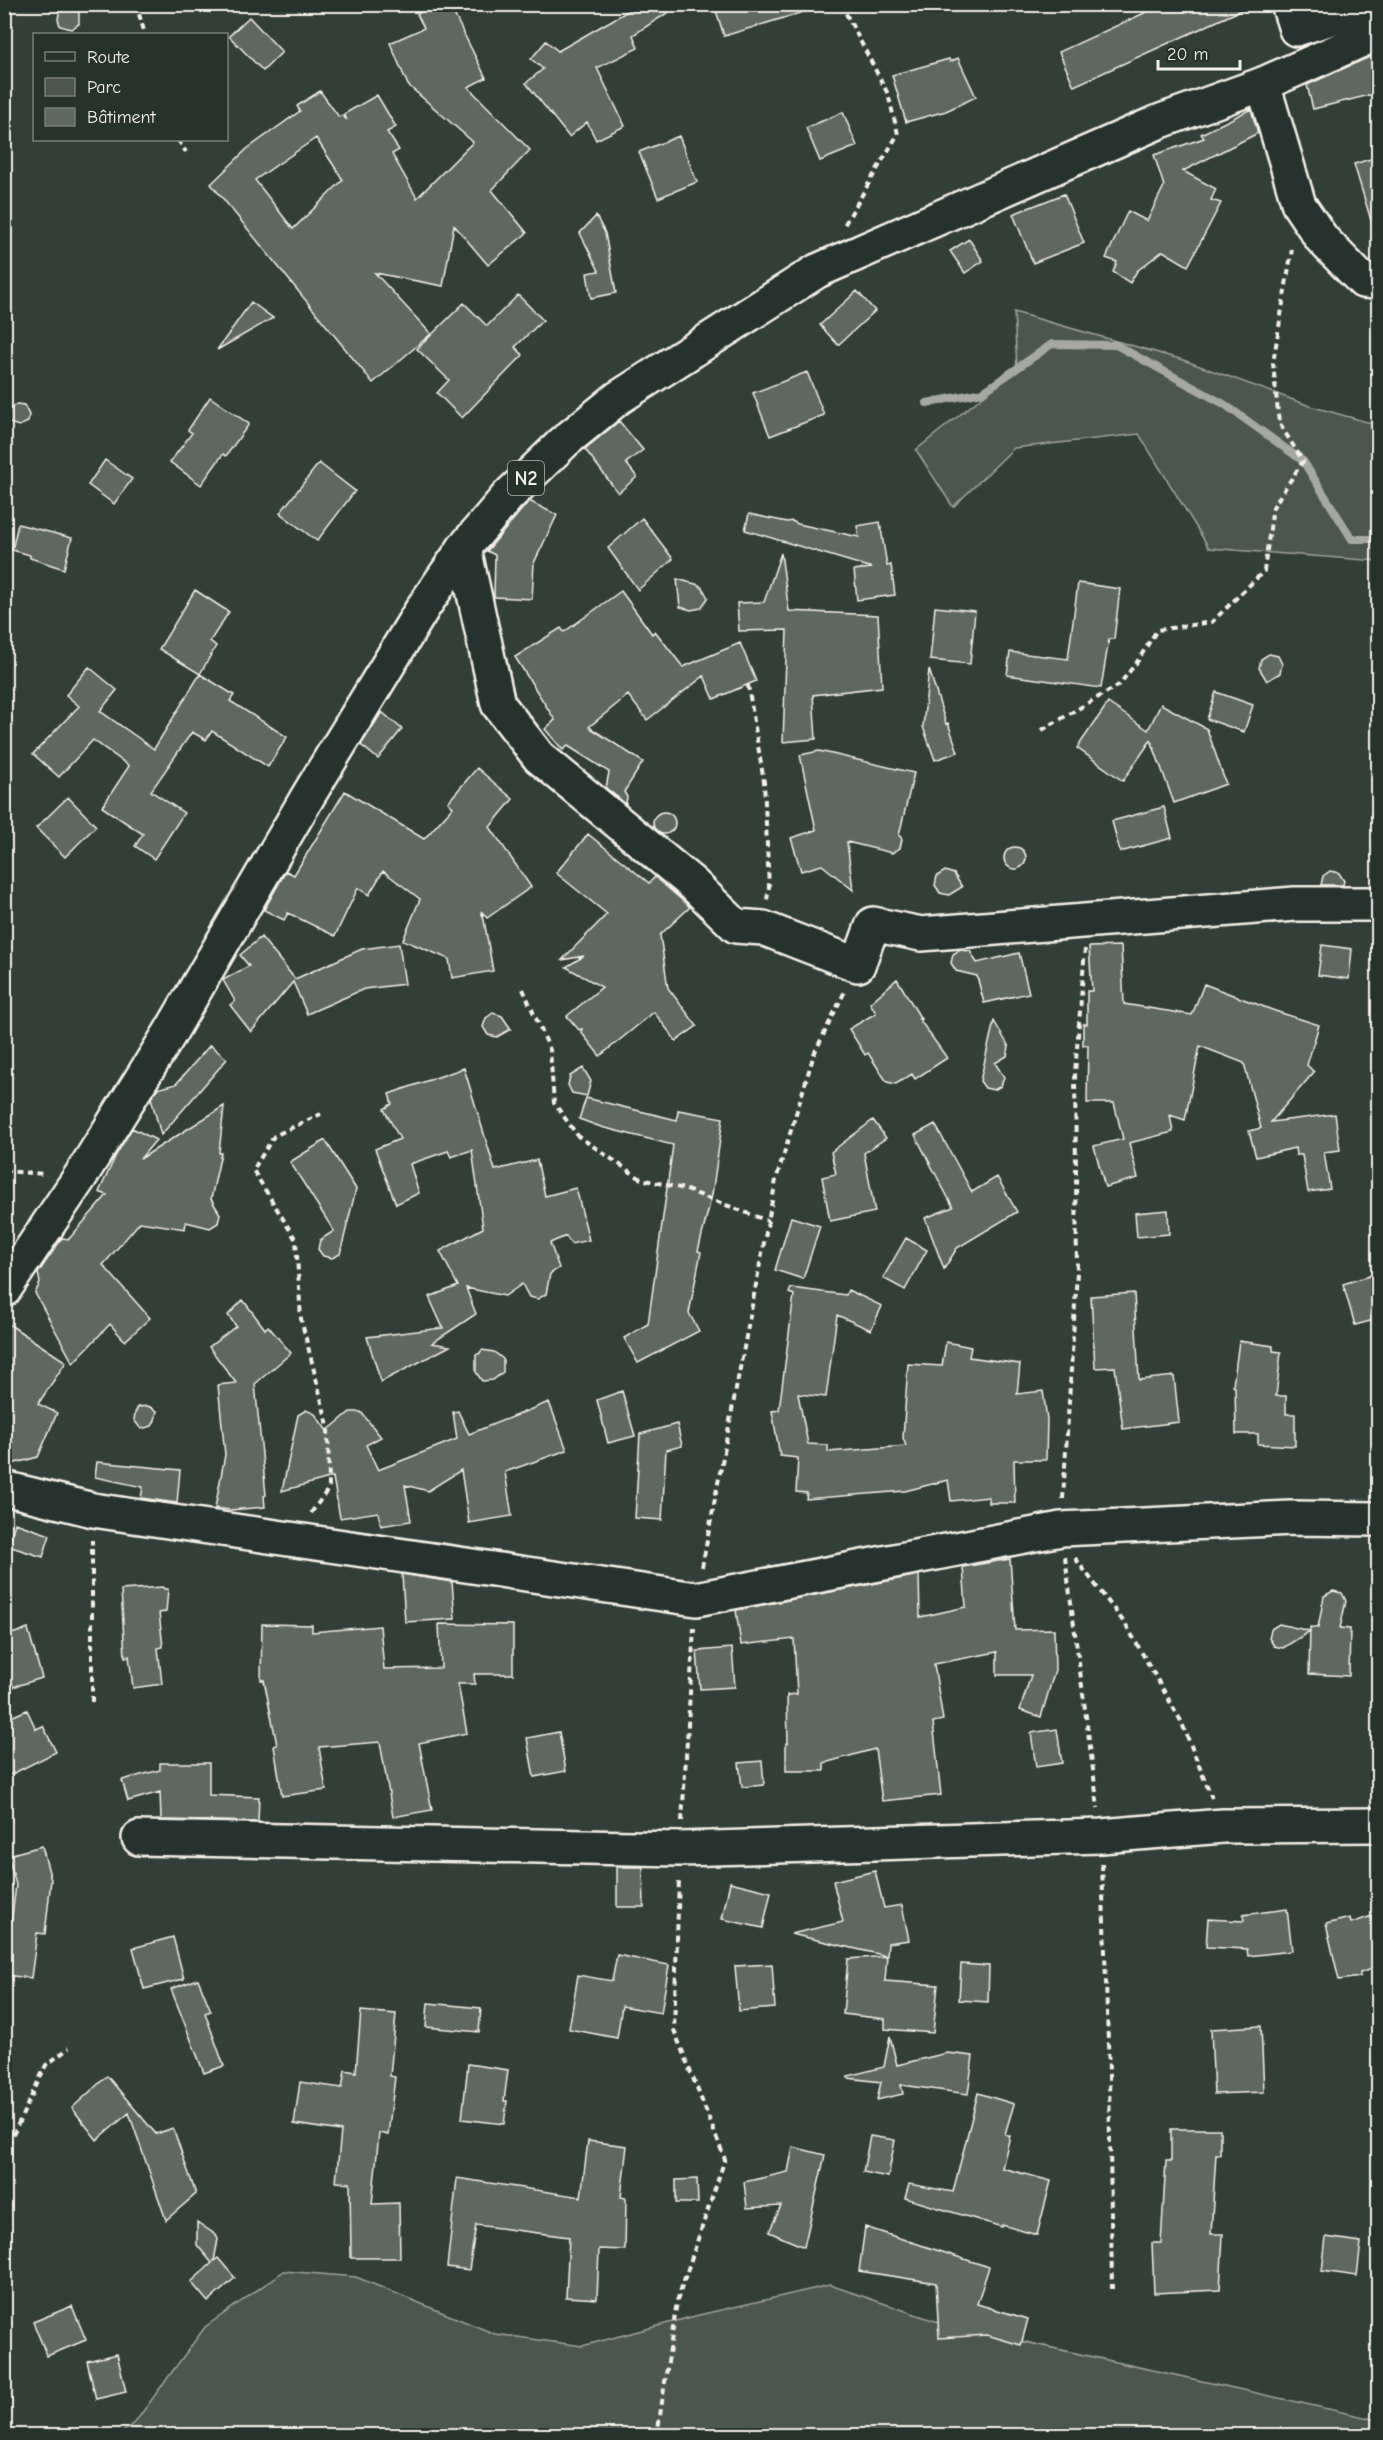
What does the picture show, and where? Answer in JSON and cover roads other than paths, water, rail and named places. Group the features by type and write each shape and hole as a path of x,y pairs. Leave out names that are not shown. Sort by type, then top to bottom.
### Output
{"main road":[{"path":"1288,4 1296,29 1376,4"},
{"name":"N2","path":"4,1290 80,1177 170,1034 308,796 423,606 464,548 516,488 564,442 618,399 817,271 1158,122 1263,84 1378,33"},
{"path":"1263,84 1299,205 1322,239 1363,281 1378,282"},
{"path":"464,548 498,704 539,758 693,884 736,926 763,928 858,965 873,924 921,934 1295,904 1378,904"},
{"path":"4,1488 93,1510 696,1599 1062,1535 1292,1518 1378,1519"},
{"path":"139,1838 680,1849 1101,1836 1223,1826 1378,1825"}],"waterway":[{"path":"927,403 983,392 1052,344 1116,345 1224,404 1303,461 1352,539 1378,539"}]}
